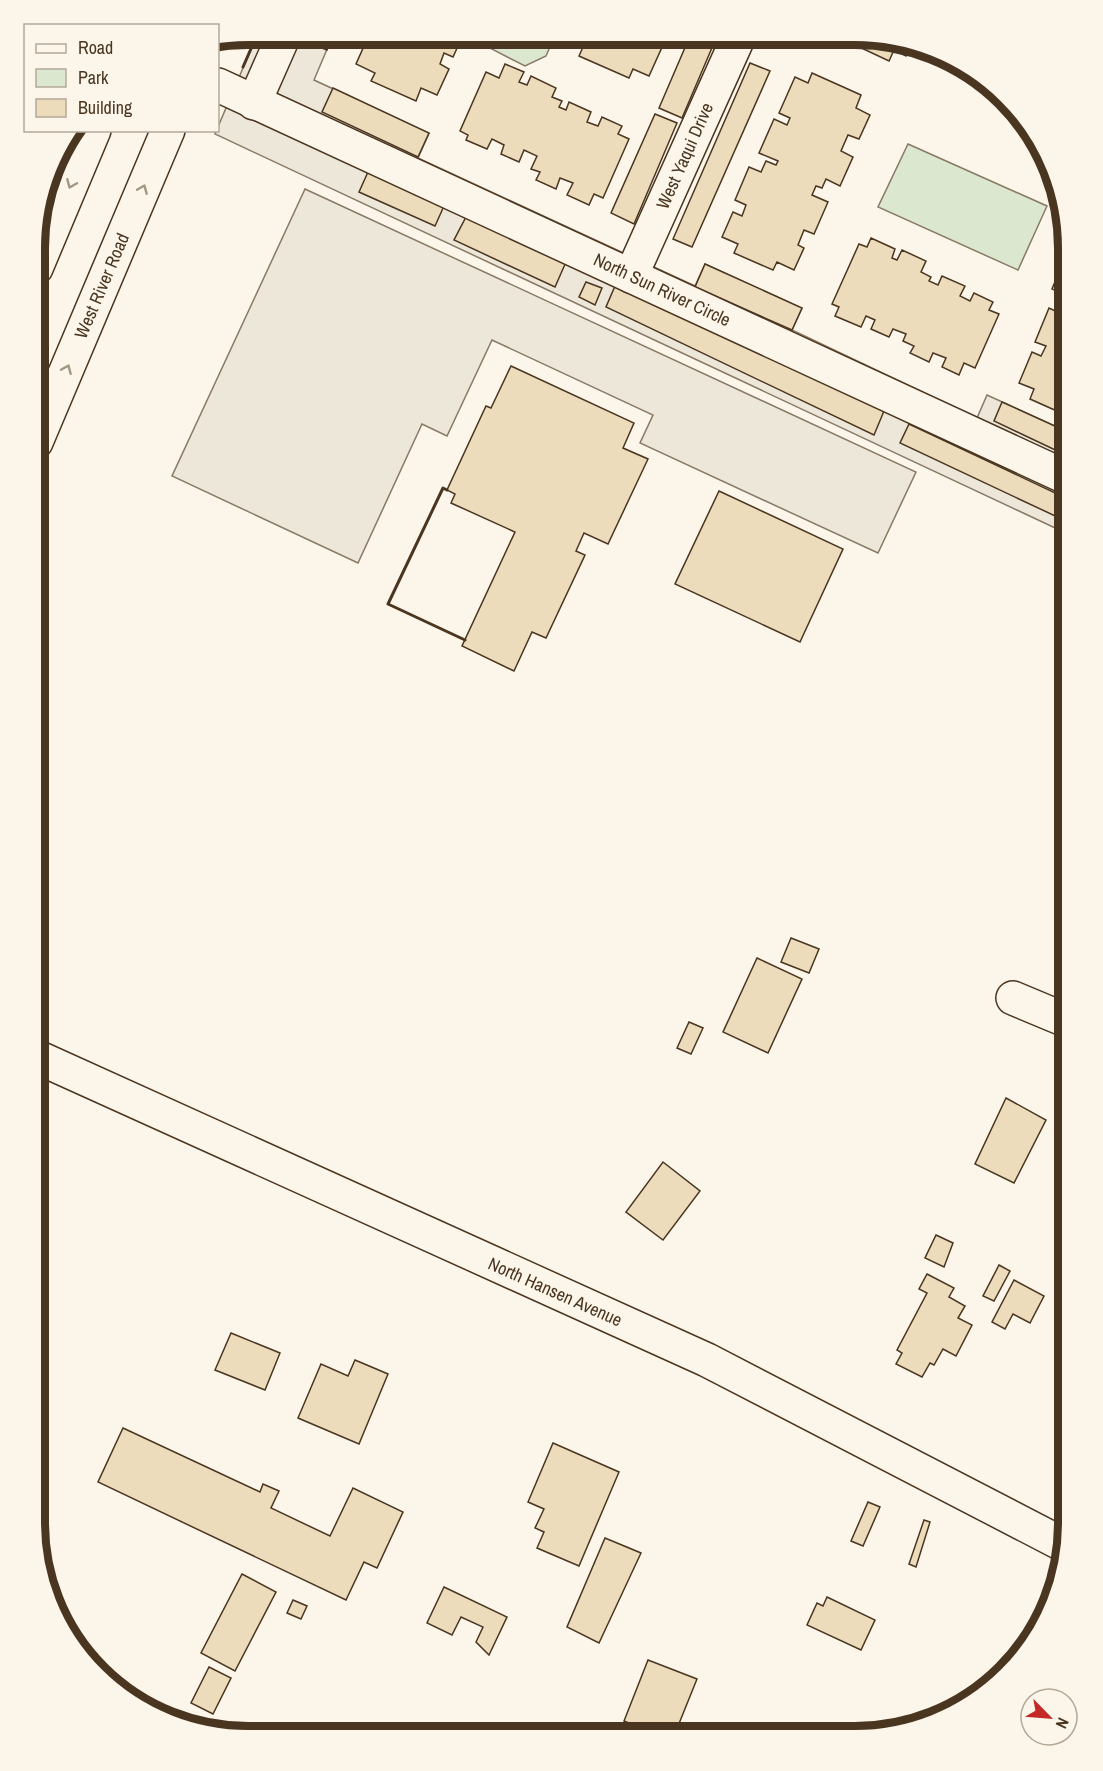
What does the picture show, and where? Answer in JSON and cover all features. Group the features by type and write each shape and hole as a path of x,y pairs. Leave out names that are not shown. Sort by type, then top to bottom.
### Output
{"street":[{"path":"254,103 280,45"},
{"name":"West Yaqui Drive","path":"631,276 735,45"},
{"name":"North Sun River Circle","path":"219,86 1058,473"},
{"path":"45,246 93,132"},
{"name":"West River Road","path":"45,421 167,132"},
{"path":"1013,998 1058,1017"},
{"name":"North Hansen Avenue","path":"45,1061 707,1360 1057,1541"}],"green space":[{"path":"484,45 551,45 546,56 525,66"},
{"path":"908,144 1047,206 1018,270 878,207"}],"shaded area":[{"path":"253,45 329,45 314,80 429,133 418,158 695,286 705,264 802,308 792,330 977,418 987,395 1058,427 1058,529 215,134 219,132 219,125"},
{"path":"305,189 916,472 878,553 640,443 653,415 492,340 447,436 422,424 358,563 172,476"}],"building":[{"path":"314,45 329,45 327,50"},
{"path":"365,45 458,45 453,57 444,53 440,64 449,69 437,95 421,88 416,101 371,81 375,73 356,64"},
{"path":"578,45 663,45 649,76 633,69 629,78 579,56 583,47"},
{"path":"686,45 713,45 682,118 659,108"},
{"path":"855,45 882,47 908,52 906,56 894,50 889,61"},
{"path":"750,63 770,71 692,247 673,239"},
{"path":"505,64 524,72 519,82 527,85 531,76 556,88 552,97 562,101 559,107 566,110 569,102 591,112 587,122 598,126 602,117 622,126 618,134 629,139 603,198 594,194 589,205 567,195 573,183 560,178 556,189 536,180 540,172 531,169 537,156 524,150 519,162 501,154 504,145 492,139 487,149 466,140 468,135 460,131 486,72 499,78"},
{"path":"812,73 861,95 856,108 870,115 859,139 848,135 841,151 853,157 840,186 826,179 822,188 816,186 812,195 828,202 814,234 804,230 798,245 804,248 794,270 777,262 773,270 734,253 738,244 722,237 733,212 742,216 746,205 735,200 749,167 761,172 766,161 776,165 778,161 759,153 774,119 787,125 790,118 779,113 795,77 808,83"},
{"path":"333,88 429,133 418,157 322,112"},
{"path":"655,114 677,123 634,224 611,213"},
{"path":"368,172 444,206 435,226 359,192"},
{"path":"466,217 566,262 555,287 454,240"},
{"path":"871,238 895,249 892,258 897,260 902,250 926,261 921,272 931,277 929,281 938,285 942,276 965,286 960,296 970,301 974,293 993,302 989,310 999,314 975,368 964,363 959,375 942,367 946,358 933,353 929,362 910,353 914,346 903,341 906,334 893,329 889,337 871,329 875,320 866,316 861,327 835,316 839,307 832,304 859,244 867,247"},
{"path":"705,264 802,308 792,330 695,287"},
{"path":"1058,275 1058,292 1052,289"},
{"path":"586,282 602,288 595,305 579,297"},
{"path":"615,286 884,411 874,435 606,307"},
{"path":"1049,308 1058,312 1058,412 1030,399 1034,389 1019,383 1032,352 1041,356 1046,346 1035,342"},
{"path":"511,366 634,423 623,448 648,459 608,544 584,533 576,551 585,555 546,638 532,632 514,671 462,646 515,532 451,503 455,494 447,490 486,406 491,408"},
{"path":"1002,402 1058,427 1058,451 994,421"},
{"path":"909,424 1058,494 1058,517 900,443"},
{"path":"719,491 843,549 800,642 675,584"},
{"path":"791,938 819,949 809,973 781,962"},
{"path":"757,958 802,979 768,1053 723,1032"},
{"path":"689,1022 703,1028 691,1054 677,1048"},
{"path":"1006,1098 1046,1120 1014,1183 975,1164"},
{"path":"663,1162 700,1191 663,1240 626,1212"},
{"path":"936,1235 953,1243 944,1267 925,1258"},
{"path":"999,1265 1010,1271 994,1301 983,1296"},
{"path":"927,1274 954,1288 949,1297 965,1306 958,1318 972,1325 956,1356 943,1349 934,1365 930,1363 922,1377 896,1364 902,1353 897,1350 927,1293 919,1289"},
{"path":"1014,1280 1044,1296 1030,1323 1013,1314 1005,1329 992,1322"},
{"path":"231,1333 280,1353 265,1390 215,1370"},
{"path":"355,1360 388,1374 359,1444 298,1418 321,1364 348,1376"},
{"path":"123,1428 260,1492 263,1484 279,1491 271,1508 330,1536 353,1488 403,1512 377,1568 364,1562 346,1600 98,1482"},
{"path":"553,1443 619,1472 579,1566 537,1548 544,1532 535,1528 544,1509 528,1502"},
{"path":"868,1502 880,1507 863,1546 851,1541"},
{"path":"924,1520 930,1522 916,1567 909,1564"},
{"path":"605,1538 641,1553 599,1643 567,1627"},
{"path":"242,1574 276,1592 235,1671 201,1653"},
{"path":"444,1587 507,1617 489,1655 476,1642 483,1627 461,1617 452,1635 427,1623"},
{"path":"827,1597 875,1620 861,1650 807,1625 817,1603 823,1606"},
{"path":"293,1600 307,1606 301,1619 287,1613"},
{"path":"648,1660 697,1679 678,1726 636,1726 624,1721"},
{"path":"209,1667 231,1678 213,1714 191,1703"}],"wall":[{"path":"243,67 253,45"},
{"path":"447,490 443,488 388,604 465,640"}]}
